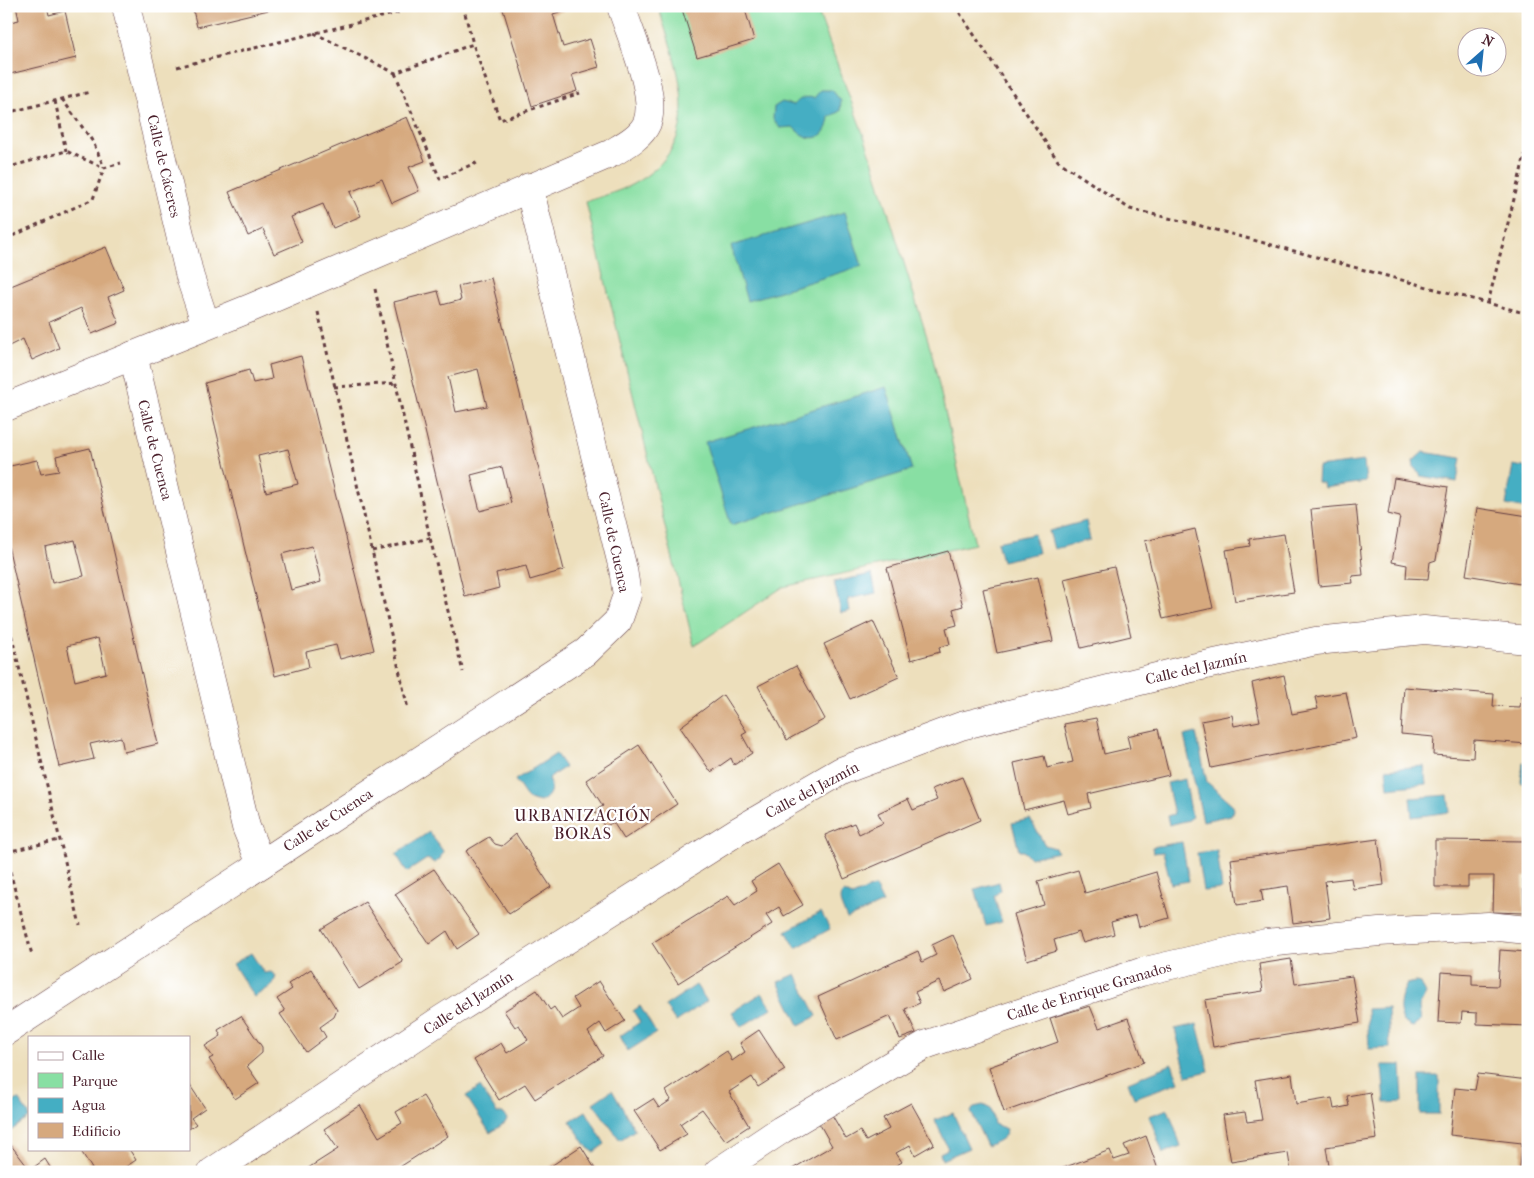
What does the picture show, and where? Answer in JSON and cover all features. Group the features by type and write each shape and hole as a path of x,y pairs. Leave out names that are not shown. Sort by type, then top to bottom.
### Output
{"street":[{"name":"Calle de Cáceres","path":"126,6 190,277 206,325"},
{"path":"6,408 253,307 612,153 632,141 647,124 650,106 646,85 621,6"},
{"name":"Calle de Cuenca","path":"6,1032 586,652 603,638 618,621 628,595 623,569 529,187"},
{"name":"Calle de Cuenca","path":"133,355 246,827 261,864"},
{"name":"Calle del Jazmín","path":"212,1172 442,1019 738,831 841,771 961,726 1192,668 1316,641 1424,630 1528,640"},
{"name":"Calle de Enrique Granados","path":"718,1172 781,1130 925,1046 1141,972 1266,943 1378,932 1478,926 1528,930"}],"path":[{"path":"177,67 402,12 400,6"},
{"path":"462,6 473,44 500,120 580,93"},
{"path":"955,6 1058,161 1130,209 1200,225 1528,314"},
{"path":"314,33 396,73 440,179 475,163 477,166"},
{"path":"396,73 473,44"},
{"path":"6,113 90,92"},
{"path":"6,239 93,199 104,168 93,142 62,99"},
{"path":"55,101 66,150"},
{"path":"1488,303 1528,143"},
{"path":"6,168 66,150 104,168 121,162"},
{"path":"375,286 430,538 463,672"},
{"path":"317,311 408,709"},
{"path":"334,387 396,383"},
{"path":"372,552 430,538"},
{"path":"6,612 80,925"},
{"path":"6,852 60,840"},
{"path":"6,856 32,955"}],"green space":[{"path":"658,6 816,6 868,147 931,350 975,544 783,587 694,646 586,202 633,184 657,167 672,148 680,126 682,104 673,55"}],"water":[{"path":"821,90 832,90 841,101 840,111 829,117 825,131 821,135 810,138 793,127 780,128 773,119 774,107 782,102 794,105 803,98 814,98"},
{"path":"845,212 862,266 747,301 731,246"},
{"path":"886,387 912,470 731,525 705,442"},
{"path":"1423,452 1461,458 1457,482 1420,476 1420,473 1414,468 1413,461"},
{"path":"1364,461 1366,482 1324,488 1323,483 1317,482 1318,467"},
{"path":"1513,465 1528,468 1526,509 1506,505"},
{"path":"1086,521 1090,540 1054,549 1049,531"},
{"path":"1034,534 1038,553 1002,561 997,542"},
{"path":"872,574 876,593 848,599 850,611 841,613 834,582"},
{"path":"1196,733 1207,782 1233,805 1234,810 1231,815 1203,821 1184,736"},
{"path":"556,754 565,767 549,778 551,789 549,795 540,802 528,799 515,780"},
{"path":"1523,762 1528,763 1528,783 1521,783"},
{"path":"1424,766 1426,784 1388,788 1386,769"},
{"path":"1185,779 1192,816 1189,820 1169,825 1167,816 1174,814 1167,783"},
{"path":"1448,795 1450,812 1412,817 1410,798"},
{"path":"1030,819 1045,845 1055,848 1058,852 1030,858 1023,851 1019,851 1012,823"},
{"path":"429,832 443,851 440,859 435,863 427,859 407,872 396,854"},
{"path":"1182,842 1189,881 1171,884 1163,852 1153,853 1152,847"},
{"path":"1217,850 1222,889 1203,891 1197,853"},
{"path":"999,882 1001,890 994,896 1002,922 986,926 975,889"},
{"path":"875,887 883,903 847,919 840,901 841,895 844,892 852,896"},
{"path":"821,912 830,929 796,948 786,931"},
{"path":"251,953 264,973 271,972 276,976 273,985 254,997 233,964"},
{"path":"796,974 817,1016 799,1025 778,982"},
{"path":"1421,983 1426,994 1419,1007 1421,1021 1413,1027 1403,1020 1400,1002 1407,984"},
{"path":"696,985 707,1001 676,1022 665,1006"},
{"path":"762,993 772,1008 741,1027 732,1012"},
{"path":"640,1006 656,1033 628,1051 620,1036 640,1022 633,1011"},
{"path":"1388,1008 1390,1048 1369,1049 1367,1009"},
{"path":"1197,1024 1209,1071 1187,1076 1175,1029"},
{"path":"1172,1064 1179,1082 1134,1098 1128,1082"},
{"path":"1382,1065 1401,1065 1403,1102 1385,1103"},
{"path":"1420,1076 1439,1076 1439,1114 1420,1114"},
{"path":"480,1087 497,1113 503,1113 507,1119 505,1123 490,1133 466,1096"},
{"path":"612,1090 635,1130 620,1140 593,1103"},
{"path":"18,1099 28,1113 28,1119 6,1134 6,1107"},
{"path":"983,1105 991,1109 994,1124 1007,1129 1005,1136 987,1146 971,1112 974,1107"},
{"path":"1168,1109 1181,1146 1163,1153 1149,1116"},
{"path":"586,1111 605,1144 594,1152 588,1148 570,1121"},
{"path":"953,1113 969,1148 942,1160 940,1153 948,1149 935,1120"}],"building":[{"path":"16,6 47,6 49,15 65,11 76,58 6,75 6,23 19,20"},
{"path":"192,6 281,6 281,7 197,27"},
{"path":"502,6 579,6 553,14 563,47 590,39 599,67 572,75 577,91 532,106"},
{"path":"681,6 744,6 754,40 697,57"},
{"path":"407,117 425,161 409,167 419,191 392,203 382,179 350,192 361,216 333,228 323,204 291,217 302,242 274,254 263,229 248,236 229,192"},
{"path":"106,247 124,290 108,297 119,323 92,334 81,308 49,322 59,348 32,360 23,339 9,346 6,340 6,288"},
{"path":"491,278 564,570 530,580 526,566 496,573 499,588 465,597 394,302 438,291 442,305 461,300 458,286","holes":["478,369 487,406 456,412 448,377","502,467 511,503 480,511 471,475"]},
{"path":"301,356 374,650 340,659 336,645 306,652 309,667 275,676 205,383 249,370 253,383 272,379 269,365","holes":["288,449 298,484 266,492 258,456","312,546 321,582 291,590 282,554"]},
{"path":"90,448 158,744 124,752 121,737 90,744 94,759 59,767 6,537 6,467 37,460 41,474 59,471 56,456","holes":["75,540 84,576 52,583 45,547","98,638 106,673 75,681 67,646"]},
{"path":"1394,478 1448,487 1436,560 1430,562 1428,579 1406,578 1407,565 1392,562 1400,517 1388,514"},
{"path":"1356,505 1363,575 1352,576 1353,583 1319,586 1311,509"},
{"path":"1477,508 1528,516 1528,537 1520,584 1466,575"},
{"path":"1195,529 1213,608 1163,619 1145,541"},
{"path":"1284,534 1294,592 1235,601 1226,550 1250,546 1249,539"},
{"path":"948,551 963,606 953,609 957,625 946,628 950,644 939,647 940,652 911,660 887,568"},
{"path":"1114,567 1131,636 1081,648 1064,579"},
{"path":"1038,577 1053,641 997,653 983,589"},
{"path":"873,621 899,677 850,699 824,644"},
{"path":"796,666 825,719 787,740 758,686"},
{"path":"1284,675 1292,714 1318,709 1315,697 1346,692 1356,738 1211,768 1201,721 1232,715 1234,726 1260,721 1252,683"},
{"path":"1404,687 1494,694 1493,706 1520,707 1521,696 1528,696 1528,744 1474,740 1473,758 1433,755 1434,737 1401,734"},
{"path":"723,695 747,732 742,735 752,753 734,765 731,758 711,772 680,727"},
{"path":"1096,718 1104,754 1130,748 1127,736 1158,729 1169,775 1088,794 1091,808 1068,814 1064,800 1024,810 1014,763 1044,756 1047,768 1073,762 1064,724"},
{"path":"639,745 677,804 624,839 613,822 605,827 594,811 603,806 586,780"},
{"path":"962,777 980,820 844,879 825,835 854,823 859,834 883,823 878,813 908,799 913,810 937,800 932,789"},
{"path":"516,834 551,887 509,914 466,851 489,837 495,844 502,846"},
{"path":"1378,839 1384,885 1353,889 1351,878 1325,881 1330,918 1293,923 1288,886 1261,890 1263,901 1237,905 1231,859"},
{"path":"1435,840 1528,841 1528,877 1523,877 1524,913 1493,912 1494,876 1468,876 1468,887 1435,887"},
{"path":"778,864 803,905 784,916 779,907 766,915 772,924 678,983 652,943 728,896 735,905 757,891 751,881"},
{"path":"434,869 479,934 457,949 447,931 429,944 395,894"},
{"path":"1078,870 1085,893 1156,872 1169,918 1139,927 1136,915 1111,922 1114,934 1083,943 1079,932 1054,940 1057,951 1027,960 1014,914 1044,905 1038,881"},
{"path":"365,902 403,962 359,989 321,929"},
{"path":"953,935 973,979 944,992 939,981 915,992 920,1003 905,1009 916,1033 900,1039 890,1016 837,1040 818,997 918,951 922,962 936,955 932,945"},
{"path":"1500,950 1528,952 1528,1026 1477,1024 1477,1013 1462,1012 1461,1023 1438,1022 1441,972 1472,974 1472,985 1498,986"},
{"path":"1291,959 1295,984 1352,976 1360,1023 1213,1047 1205,1000 1263,991 1259,964"},
{"path":"311,969 337,1010 334,1017 320,1027 326,1037 306,1052 280,1014 285,1011 277,999 292,989 288,984"},
{"path":"599,981 625,1021 606,1033 600,1023 588,1032 603,1056 535,1099 525,1084 499,1100 474,1060 501,1043 507,1053 528,1040 519,1025 515,1027 504,1011 537,990 550,1010 554,1007 562,1019 579,1008 573,998"},
{"path":"1090,1006 1099,1028 1128,1018 1144,1062 1004,1112 989,1067 1058,1042 1050,1018"},
{"path":"241,1016 262,1047 262,1053 247,1066 259,1083 235,1099 209,1059 213,1057 205,1046 221,1036 218,1030"},
{"path":"759,1030 785,1070 758,1087 752,1077 729,1092 749,1126 726,1141 702,1109 680,1124 687,1134 660,1150 634,1111 653,1099 659,1108 671,1100 666,1091 727,1051 732,1061 745,1052 740,1043"},
{"path":"1292,1074 1296,1104 1332,1098 1334,1109 1349,1106 1347,1096 1370,1092 1377,1139 1326,1147 1330,1172 1291,1172 1288,1153 1231,1162 1223,1115 1245,1112 1247,1122 1262,1120 1255,1080"},
{"path":"1478,1074 1528,1080 1528,1170 1520,1169 1522,1143 1450,1135 1455,1088 1475,1090"},
{"path":"190,1086 205,1108 191,1118 196,1124 190,1128"},
{"path":"423,1096 448,1136 392,1172 302,1172 338,1149 324,1129 360,1105 379,1137 402,1123 396,1112"},
{"path":"911,1103 934,1144 915,1155 910,1145 896,1153 902,1162 885,1172 787,1172 832,1146 819,1123 832,1115 846,1139 860,1131 866,1141 889,1129 883,1118"},
{"path":"1146,1136 1159,1172 1053,1172 1110,1150 1114,1160 1129,1155 1124,1145"},
{"path":"7,1140 30,1170 45,1159 53,1172 6,1172"},
{"path":"581,1146 597,1172 542,1172"},
{"path":"130,1150 136,1160 118,1172 94,1172 81,1151"}],"district":[{"name":"URBANIZACIÓN BORAS","path":"583,824"}]}
